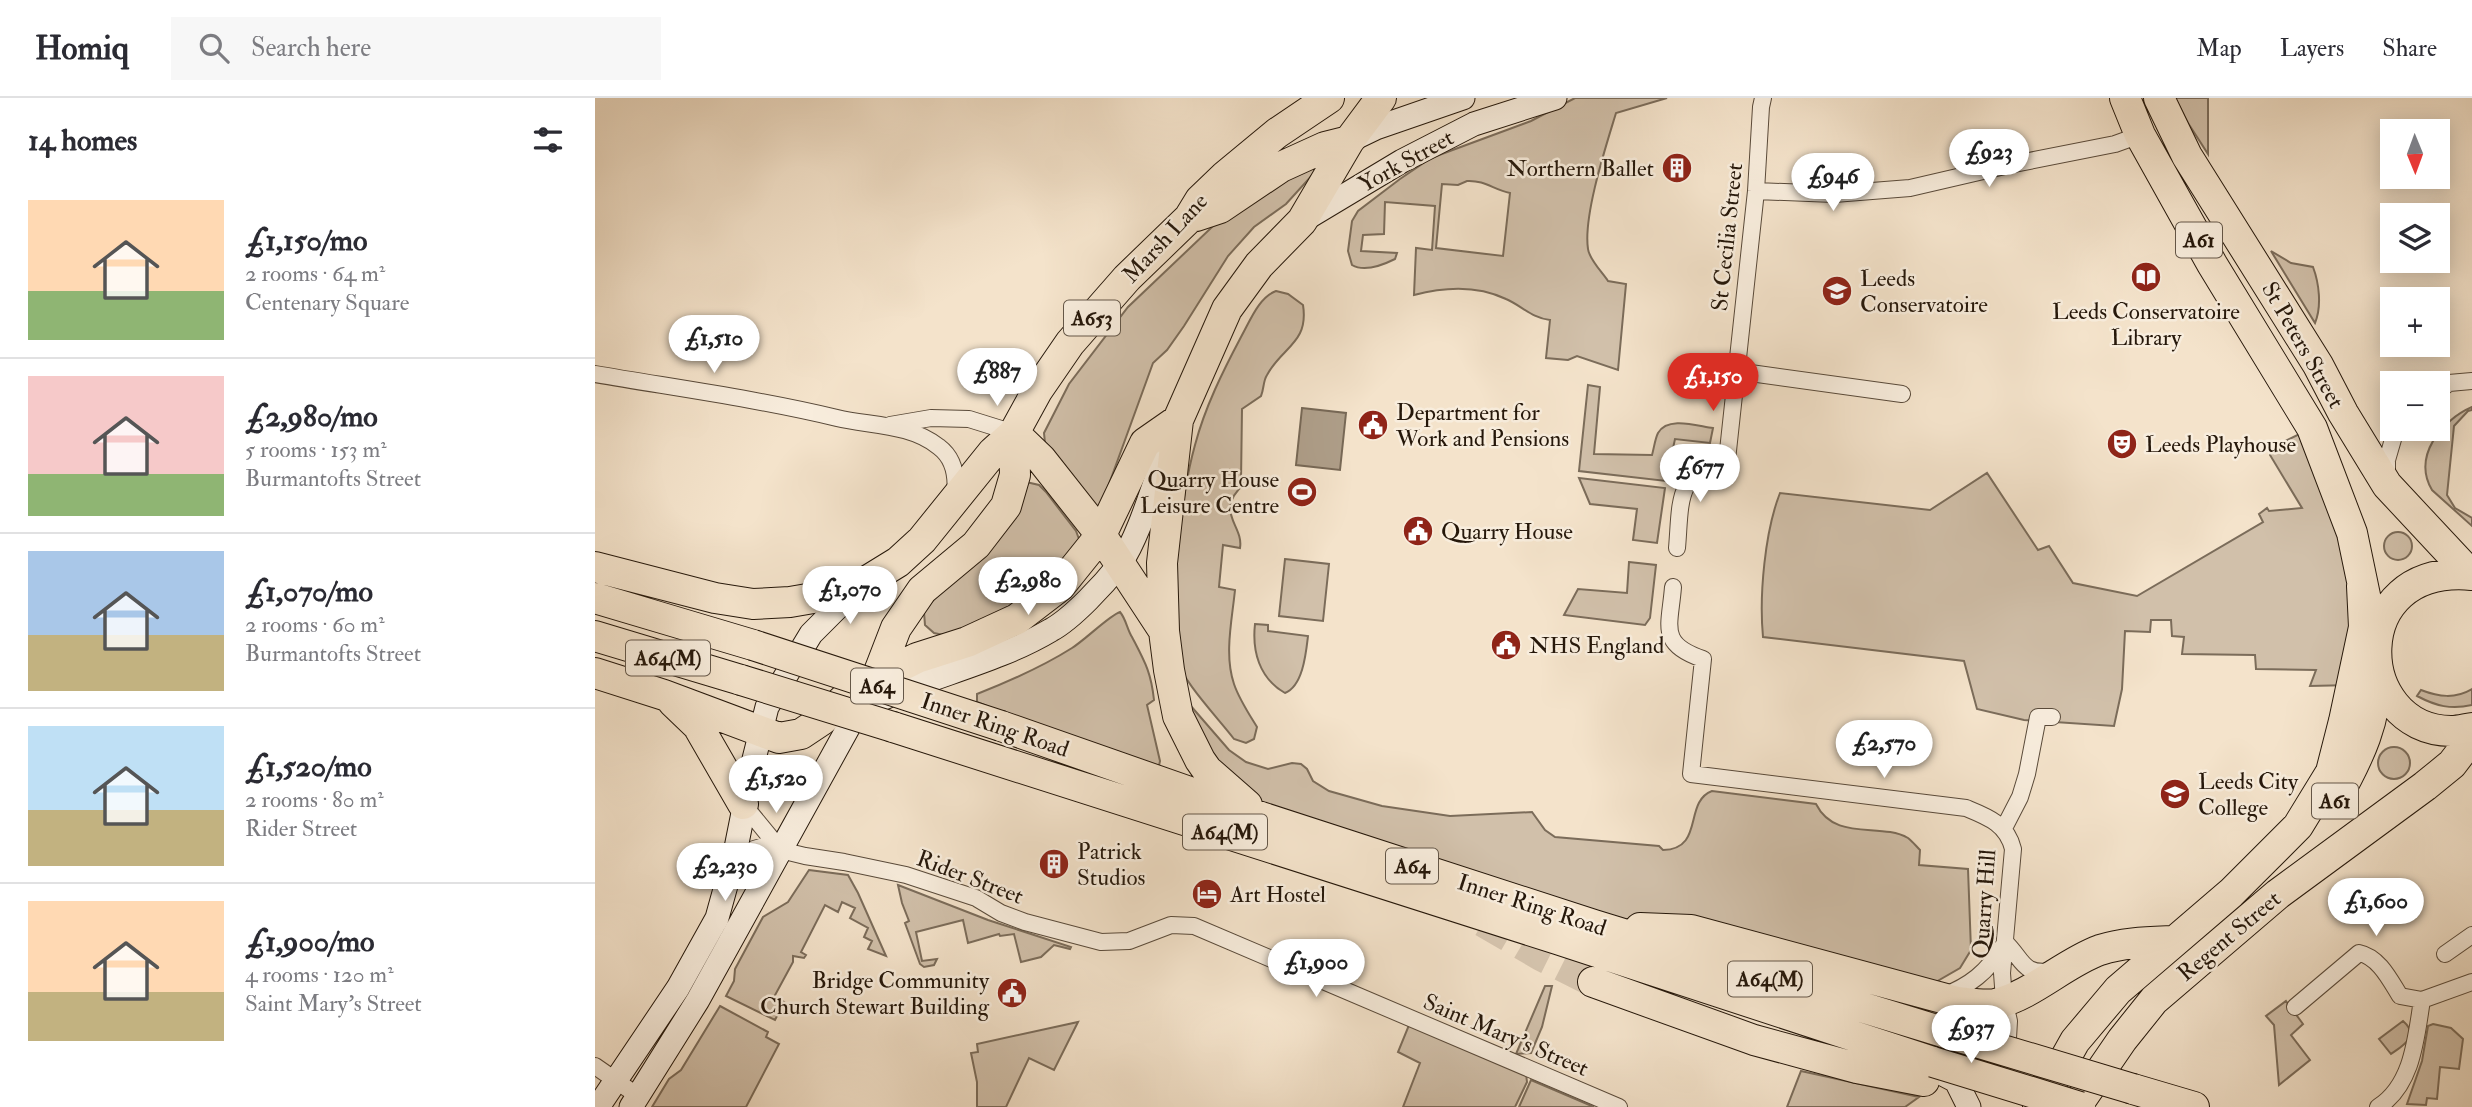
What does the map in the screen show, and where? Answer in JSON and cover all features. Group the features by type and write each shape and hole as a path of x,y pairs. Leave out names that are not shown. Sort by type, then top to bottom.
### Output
{"highway":[{"name":"Marsh Lane","path":"859,586 898,562 922,540 993,452 1014,433 1037,391 1070,343 1126,278 1189,218 1200,200 1277,133 1329,98"},
{"path":"1261,817 1207,769 1178,716 1164,631 1162,563 1178,420 1227,309 1259,265 1302,221 1349,141 1381,98"},
{"name":"A61","path":"2125,98 2140,135"},
{"name":"St Peters Street","path":"2159,98 2187,156 2318,365 2343,413 2387,485 2472,575"},
{"name":"St Peters Street","path":"2140,135 2212,264 2312,428 2352,533 2376,655"},
{"path":"1189,218 1220,208 1290,162 1325,147 1349,141"},
{"path":"595,673 664,695 779,738 801,734 831,721 870,711 917,658 967,642 1017,619 1060,586 1101,534 1145,443 1178,420"},
{"path":"1014,433 1041,459 1101,534 1164,631"},
{"path":"870,711 869,640 881,617 896,601 922,590 976,545 1006,506 1015,475 1014,433"},
{"name":"A653","path":"595,567 715,598 753,604 790,602 859,586"},
{"name":"A61","path":"2472,575 2448,573 2425,578 2406,589 2391,604 2381,623 2376,655 2384,688 2397,707 2413,719 2431,727 2451,731 2472,728"},
{"name":"Regent Street","path":"2034,1100 2075,1041 2118,990 2231,893 2298,826 2331,772 2349,704 2364,627 2362,586"},
{"path":"922,590 918,612 920,629 935,643 967,642"},
{"name":"Inner Ring Road","path":"595,598 753,645 1001,726 1261,817 1594,925 2194,1107"},
{"name":"Inner Ring Road","path":"595,636 741,680 870,711 1566,942 1928,1070"},
{"name":"Regent Street","path":"2231,893 2275,869 2327,815 2364,746 2378,691 2376,655"},
{"path":"664,695 684,710 698,726 743,804"},
{"name":"Regent Street","path":"2078,1107 2122,1040 2161,994 2278,894 2452,764 2472,738"},
{"path":"1594,925 1692,930 1972,1004 1994,1004 2004,1000 2044,982 2060,969 2099,950 2128,943 2175,941"},
{"name":"A64(M)","path":"1593,982 1754,1041 1857,1068 1928,1070 2034,1100 2078,1107"}],"street":[{"name":"York Street","path":"1302,221 1402,161 1474,124 1555,98"},
{"name":"York Street","path":"1349,141 1450,100"},
{"name":"St Cecilia Street","path":"1677,548 1680,508 1685,487 1699,469 1727,460 1756,191 1761,101"},
{"path":"1756,191 1834,194 1910,188 2115,144 2140,135"},
{"path":"1736,371 1902,394"},
{"path":"595,374 829,420 886,425 927,439 941,448 951,461 955,470 954,498"},
{"path":"2450,386 2472,381"},
{"path":"886,425 931,418 969,419 1014,433"},
{"path":"595,1066 616,1080 634,1101 698,1000 780,849 870,711 880,700 938,676 992,658 1052,630 1074,614 1120,563 1139,524 1178,420"},
{"path":"2387,485 2387,460 2393,441"},
{"path":"598,1107 678,988 717,918 735,853 743,804 767,707 811,634 859,586"},
{"name":"Quarry Hill","path":"1673,587 1669,633 1675,645 1684,652 1703,659 1691,774 1966,808 1988,817 2004,828 2010,837 2013,849 2002,973 2009,1021 2008,1038 2004,1056 1969,1107"},
{"path":"2004,828 2020,797 2027,775 2038,717 2052,718"},
{"path":"743,804 780,849"},
{"name":"Rider Street","path":"724,895 740,859 754,849 764,846 906,875 976,898 1001,913 1025,922 1101,942"},
{"name":"Saint Mary's Street","path":"1101,942 1129,941 1171,925 1194,926 1619,1107"},
{"path":"2445,954 2472,935"},
{"path":"1941,997 1982,975 2005,942 2018,961 2027,968 2039,973 2060,969"},
{"path":"2295,1007 2359,953 2369,955 2384,971 2400,996 2422,1000 2472,982"},
{"path":"2378,1107 2397,1088 2410,1064 2422,1000"},
{"path":"1928,1070 1957,1081 1969,1107"}],"shaded area":[{"path":"1575,98 1667,98 1616,113 1592,200 1587,235 1589,253 1608,281 1626,284 1618,370 1577,356 1568,360 1546,358 1550,320 1538,317 1495,294 1460,289 1414,295 1416,248 1432,250 1435,206 1385,202 1384,234 1363,235 1361,251 1397,253 1395,259 1368,268 1352,265 1348,251 1352,221 1358,211 1431,158 1531,121","holes":["1473,181 1510,193 1503,256 1436,248 1442,184 1458,185"]},
{"path":"2175,98 2208,98 2208,154 2188,123"},
{"path":"1308,163 1316,171 1286,204 1254,227 1228,256 1184,326 1167,350 1153,363 1101,506 1096,508 1045,443 1044,433 1069,384 1128,307 1232,208"},
{"path":"2271,251 2291,263 2313,267 2319,295 2315,323"},
{"path":"1276,291 1288,294 1303,305 1304,318 1293,344 1267,375 1261,396 1242,409 1241,481 1244,484 1235,494 1230,510 1238,532 1240,548 1223,545 1219,587 1235,590 1230,637 1231,673 1239,695 1257,727 1254,739 1246,743 1234,739 1179,666 1173,632 1173,593 1186,486 1204,417 1221,376 1252,317 1265,298"},
{"path":"1588,385 1600,387 1594,454 1652,455 1658,433 1676,423 1713,428 1710,443 1675,439 1666,481 1579,471"},
{"path":"2472,407 2454,426 2447,495 2455,508 2472,518 2472,526 2432,490 2427,477 2428,452 2433,441 2450,441 2450,421"},
{"path":"1302,408 1346,413 1340,470 1296,465"},
{"path":"2312,428 2352,533 2352,685 2310,686 2316,670 2256,669 2255,655 2182,654 2184,637 2172,636 2171,620 2151,620 2150,632 2125,631 2122,689 2114,726 2024,720 1977,709 1964,661 1763,637 1764,564 1770,526 1780,493 1930,510 1987,473 2038,550 2049,546 2073,583 2137,596 2263,522 2259,514 2267,508 2269,511 2302,508 2270,455 2273,447"},
{"path":"1579,478 1665,488 1657,543 1633,540 1637,509 1590,504"},
{"path":"1026,482 1039,485 1076,531 1079,539 1073,556 1009,612 948,636 934,633 925,625 924,612"},
{"path":"2398,532 2408,536 2412,546 2408,556 2398,560 2388,556 2384,546 2388,536"},
{"path":"1285,559 1329,564 1323,621 1279,616"},
{"path":"1629,562 1656,565 1650,618 1645,625 1564,615 1578,589 1627,593"},
{"path":"1120,612 1144,661 1151,682 1154,700 1147,705 1160,761 1157,775 977,702 977,694 1061,655"},
{"path":"1255,624 1268,625 1268,631 1308,636 1300,676 1296,684 1285,693 1269,680 1259,663"},
{"path":"2472,689 2472,705 2457,707 2444,706 2417,696 2421,690 2447,696"},
{"path":"1190,705 1229,750 1246,762 1268,769 1292,763 1301,764 1313,781 1329,791 1382,806 1450,816 1532,812 1545,830 1555,837 1659,846 1663,850 1676,848 1684,842 1698,805 1703,797 1712,791 1816,804 1824,816 1834,823 1908,838 1920,850 1919,865 1968,869 1971,950 1960,968 1934,983 1574,917 1269,818 1227,782 1183,706"},
{"path":"2394,747 2406,751 2410,763 2406,775 2394,779 2382,775 2378,763 2382,751"},
{"path":"809,870 848,875 886,956 868,949 872,941 864,937 868,928 850,918 855,908 842,902 838,912 825,905 801,952 806,955 804,958 793,956 793,962 774,997 784,1002 775,1020 726,996 734,981 735,969 763,917 788,902"},
{"path":"898,885 988,920 1071,947 1070,949 1054,945 1041,957 1021,962 1014,934 999,934 968,943 963,920 916,932 922,961 937,959 934,965 924,967 920,964 905,923 909,921"},
{"path":"1545,986 1552,986 1542,1027 1531,1053 1516,1054"},
{"path":"2286,1001 2303,1024 2291,1035 2310,1060 2279,1085 2274,1025 2266,1016"},
{"path":"720,1006 768,1032 766,1037 779,1044 746,1107 652,1107 669,1079 681,1070"},
{"path":"2403,1021 2408,1026 2410,1036 2405,1044 2391,1054 2379,1039"},
{"path":"1078,1022 1054,1070 1029,1058 1006,1107 977,1107 977,1082 971,1053 978,1052 977,1044"},
{"path":"2433,1024 2451,1028 2463,1039 2459,1069 2440,1067 2437,1099 2427,1098 2426,1105 2407,1104 2422,1061 2428,1026"},
{"path":"1409,1025 1526,1074 1527,1082 1515,1107 1403,1107 1420,1063 1398,1052"},
{"path":"1801,1071 1919,1097 1905,1107 1787,1107"},
{"path":"1531,1080 1594,1107 1519,1107"}],"tunnel":[{"path":"1483,922 1593,982"}],"place":[{"name":"Northern Ballet","path":"1677,168"},
{"name":"Leeds Conservatoire Library","path":"2146,277"},
{"name":"Leeds Conservatoire","path":"1837,291"},
{"name":"Department for Work and Pensions","path":"1373,425"},
{"name":"Leeds Playhouse","path":"2122,444"},
{"name":"Quarry House Leisure Centre","path":"1302,492"},
{"name":"Quarry House","path":"1418,531"},
{"name":"NHS England","path":"1506,645"},
{"name":"Leeds City College","path":"2175,794"},
{"name":"Patrick Studios","path":"1054,864"},
{"name":"Art Hostel","path":"1207,894"},
{"name":"Bridge Community Church Stewart Building","path":"1012,993"}]}
